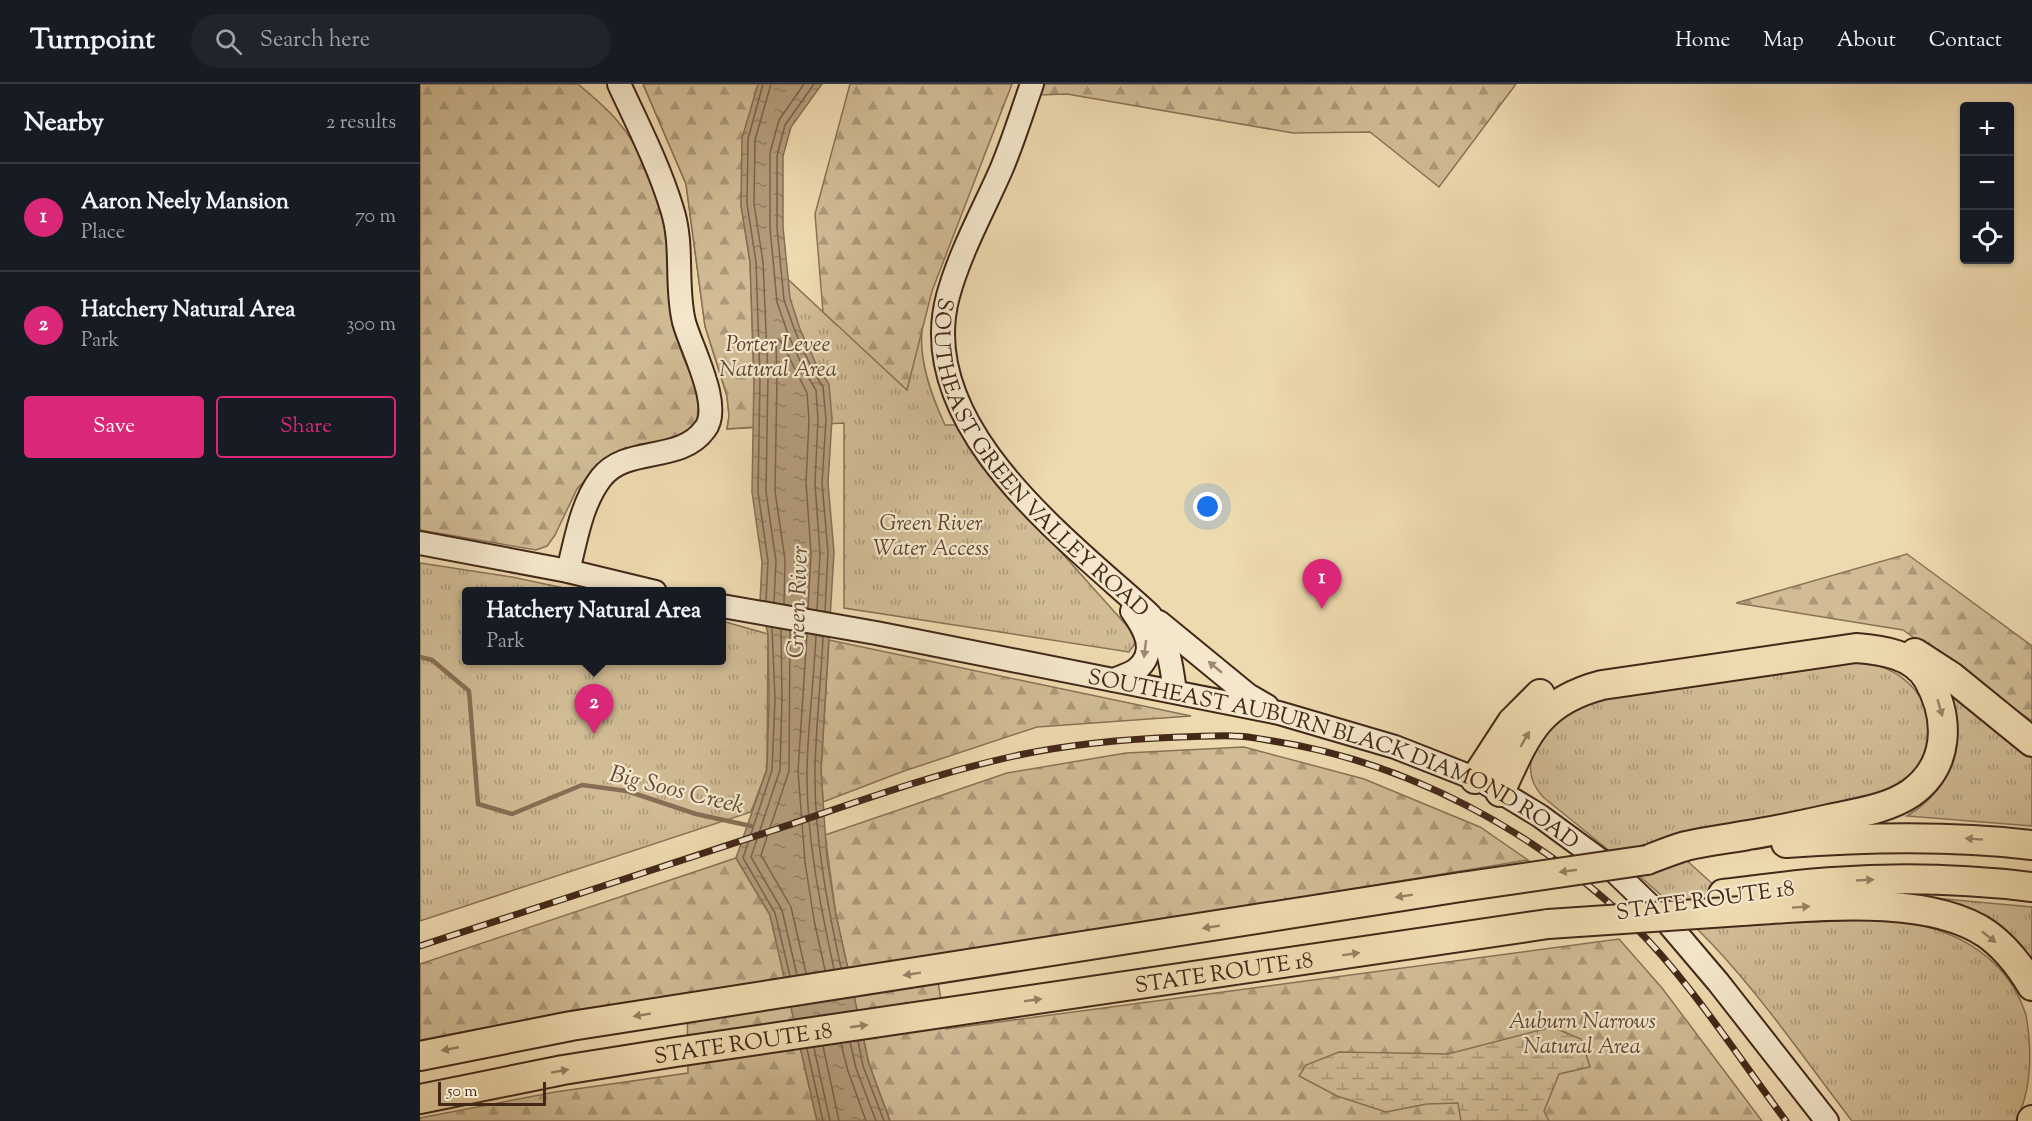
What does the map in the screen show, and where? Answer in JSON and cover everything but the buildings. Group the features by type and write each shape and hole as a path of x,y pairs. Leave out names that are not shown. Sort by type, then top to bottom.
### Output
{"highway":[{"path":"1475,779 1512,722 1524,708 1547,688 1563,679 1585,671 1839,639 1878,640 1921,656 1952,677 2032,742"},
{"path":"1500,792 1523,742 1543,714 1568,696 1585,689 1856,648 1898,654 1909,660 1925,675 1934,689 1941,710 1943,739 1941,754 1928,778 1909,794 1872,809 1693,849"},
{"name":"STATE ROUTE 18","path":"420,1056 571,1026 1647,860 1693,849 1895,838 1952,838 2032,844"},
{"name":"STATE ROUTE 18","path":"420,1100 563,1070 676,1052 1511,929 1733,903 1833,882 1877,880 1991,882 2032,887"},
{"path":"1733,903 1861,906 1944,915 1987,934 2020,967 2032,986"}],"street":[{"path":"568,571 583,513 602,476 614,466 683,447 697,438 707,428 711,419 711,402 684,322 680,299 678,228 662,178 620,84"},
{"name":"SOUTHEAST GREEN VALLEY ROAD","path":"1032,84 1002,167 955,274 943,322 947,370 966,420 982,446 1022,495 1095,566 1150,615 1161,630 1167,645 1175,692"},
{"path":"420,543 568,571 638,587"},
{"path":"1095,566 1125,602 1145,631 1148,648 1143,662 1136,670 1114,680"},
{"name":"SOUTHEAST AUBURN BLACK DIAMOND ROAD","path":"726,607 876,633 1279,713 1395,747 1475,779 1540,816 1611,868 1667,922 1718,982 1827,1121"},
{"path":"1150,615 1248,695 1279,713"}],"green space":[{"path":"420,84 578,84 626,131 650,177 665,226 676,334 695,388 698,411 696,426 676,441 640,444 616,453 599,465 577,489 555,535 547,546 536,550 420,530"},
{"name":"Green River Water Access","path":"643,84 733,228 837,325 929,280 922,355 931,391 945,425 960,425 1002,486 1136,636 1129,652 844,608 844,423 727,429 729,416 727,396 705,326 686,184"},
{"name":"Porter Levee Natural Area","path":"643,84 759,84 741,205 750,262 754,427 727,429 729,416 727,396 705,326 686,184"},
{"name":"Porter Levee Natural Area","path":"850,84 1012,84 932,291 907,390 823,312 815,214"},
{"path":"1042,84 1516,84 1439,187 1370,132 1293,133 1067,94 1038,95"},
{"path":"1907,554 2032,646 2032,721 1903,630 1736,603"},
{"path":"420,563 512,577 559,587 462,587 462,665 726,665 726,622 768,634 767,769 751,812 420,921"},
{"path":"829,640 1191,716 1037,727 904,771 823,802 821,770"},
{"path":"1857,662 1872,664 1899,676 1919,695 1925,708 1929,737 1925,758 1917,772 1896,792 1664,840 1757,924 1866,919 1900,921 1946,933 1986,956 2003,973 2016,992 2026,1015 2030,1055 2028,1083 2016,1121 1852,1121 1766,1008 1711,943 1650,885 1543,797 1535,785 1531,773 1531,761 1541,739 1549,729 1570,712 1600,698"},
{"path":"1947,692 2032,758 2032,826 1907,816 1928,800 1945,780 1951,768 1957,742 1957,728"},
{"name":"Auburn Narrows Natural Area","path":"1244,747 1364,779 1480,827 1528,860 934,958 946,1029 1619,939 1662,988 1762,1121 890,1121 869,1064 836,915 825,835 1007,773 1126,753"},
{"path":"736,858 770,915 817,1121 420,1121 420,1118 555,1092 688,1073 687,994 576,1010 420,1040 420,964"},
{"path":"1923,897 2032,907 2032,972"},
{"path":"1552,1027 1581,1039 1590,1067 1559,1074 1544,1111 1549,1121 1461,1121 1458,1103 1427,1104 1386,1112 1337,1096 1299,1076 1306,1065 1339,1052 1448,1054"}],"water":[{"name":"Green River","path":"758,84 822,84 791,127 783,156 783,227 790,298 800,329 817,366 829,384 832,419 828,483 834,552 821,770 827,859 836,915 869,1064 890,1121 817,1121 770,915 736,858 767,769 769,699 768,634 760,602 762,562 752,492 754,377 750,262 741,205 742,138"}],"waterway":[{"name":"Big Soos Creek","path":"420,657 432,660 469,691 478,804 512,814 582,785 627,791 696,814 751,826"}],"railway":[{"path":"420,946 895,789 988,762 1059,748 1119,741 1214,736 1249,737 1323,751 1372,765 1420,784 1512,831 1555,860 1595,891 1654,947 1713,1020 1786,1121"}],"place":[{"name":"Aaron Neely Mansion","path":"1322,609"},
{"name":"Hatchery Natural Area","path":"594,734"}]}
